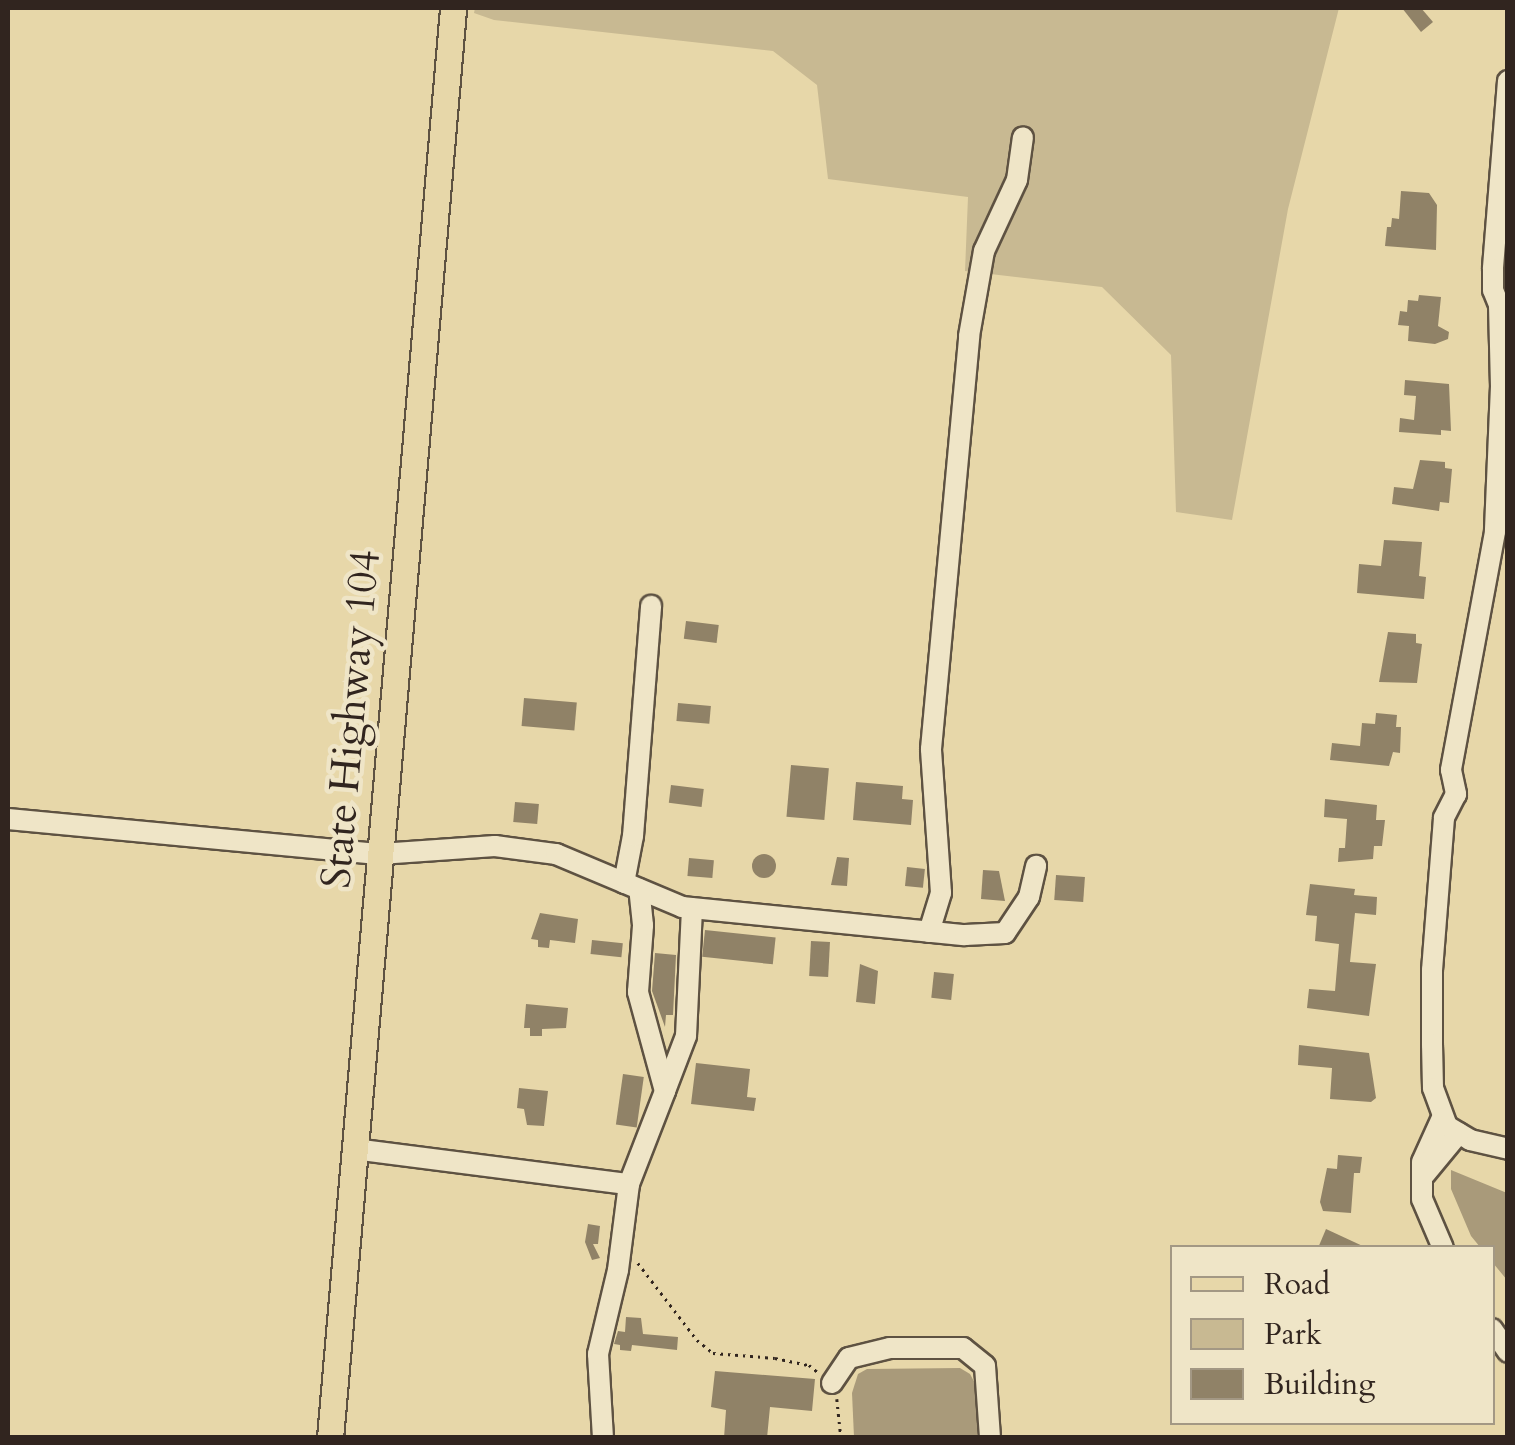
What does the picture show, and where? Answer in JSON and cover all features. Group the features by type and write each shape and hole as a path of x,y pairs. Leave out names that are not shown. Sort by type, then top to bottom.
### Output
{"main road":[{"name":"State Highway 104","path":"330,1438 453,8"}],"street":[{"path":"1508,82 1493,290 1503,298 1495,532 1451,770 1456,794 1444,818 1432,970 1434,1088 1442,1118 1459,1133 1508,1150"},
{"path":"929,932 940,893 931,749 970,336 984,251 1017,180 1023,138"},
{"path":"1498,252 1508,274"},
{"path":"650,606 632,886 643,925 638,992 666,1091"},
{"path":"8,819 380,854 495,846 556,854 692,908 929,932 1005,933 1029,898 1036,866"},
{"path":"604,1438 598,1354 629,1184 686,1036 692,908"},
{"path":"1442,1118 1428,1142 1421,1180 1422,1199 1443,1245"},
{"path":"1421,1180 1459,1133"},
{"path":"354,1149 629,1184"},
{"path":"832,1383 849,1358 890,1348 964,1348 985,1366 990,1438"}],"path":[{"path":"621,1240 698,1340 714,1353 809,1365 832,1383 841,1438"}],"green space":[{"path":"475,8 1339,8 1288,209 1232,520 1176,512 1171,355 1102,287 965,271 968,197 828,179 817,85 773,51 494,20 474,13"}],"shaded area":[{"path":"1451,1170 1507,1193 1507,1280 1495,1265 1495,1245 1478,1245 1471,1236 1451,1189"},
{"path":"960,1368 970,1374 977,1387 977,1437 854,1437 852,1393 858,1374 867,1369"}],"building":[{"path":"1402,8 1421,8 1433,22 1421,32"},
{"path":"1401,191 1429,193 1437,205 1436,250 1385,246 1387,227 1391,227 1392,218 1399,219"},
{"path":"1419,295 1441,297 1438,326 1449,332 1448,339 1435,344 1408,341 1409,326 1398,325 1400,311 1407,312 1408,300 1418,301"},
{"path":"1405,380 1449,384 1451,431 1441,430 1441,435 1399,432 1400,418 1414,420 1416,396 1404,395"},
{"path":"1420,460 1445,462 1445,468 1452,469 1449,503 1440,502 1439,511 1392,504 1394,487 1413,489"},
{"path":"1384,540 1422,542 1419,576 1426,577 1424,599 1357,593 1359,564 1381,566"},
{"path":"686,621 719,625 717,643 684,639"},
{"path":"1388,632 1416,634 1416,643 1422,644 1417,683 1379,682"},
{"path":"524,698 577,703 574,731 522,726"},
{"path":"678,703 711,706 709,724 676,721"},
{"path":"1376,713 1397,715 1396,727 1401,727 1400,753 1393,752 1389,766 1330,760 1332,743 1360,746 1362,723 1375,724"},
{"path":"791,765 829,768 824,820 786,817"},
{"path":"856,782 903,786 902,799 913,800 911,825 853,820"},
{"path":"671,785 704,789 702,807 669,803"},
{"path":"1325,799 1377,805 1376,820 1385,820 1382,846 1374,846 1373,859 1338,862 1339,848 1345,848 1347,819 1324,817"},
{"path":"515,802 539,804 537,824 513,822"},
{"path":"764,854 776,866 764,878 752,866"},
{"path":"837,857 849,858 847,886 831,885"},
{"path":"689,858 714,860 712,878 687,876"},
{"path":"907,867 925,869 923,888 905,886"},
{"path":"983,870 999,871 1005,901 981,899"},
{"path":"1056,875 1085,877 1083,902 1054,900"},
{"path":"1310,884 1355,889 1354,895 1377,897 1376,915 1355,913 1350,962 1376,964 1369,1016 1307,1008 1309,989 1335,991 1339,944 1315,941 1317,916 1306,915"},
{"path":"540,913 578,919 575,943 550,940 549,948 538,947 538,940 531,939"},
{"path":"705,930 776,937 773,964 702,957"},
{"path":"592,940 623,943 621,957 591,954"},
{"path":"811,941 830,942 828,977 809,976"},
{"path":"655,953 676,955 673,1015 666,1015 665,1027 652,991"},
{"path":"860,964 878,971 875,1004 856,1002"},
{"path":"934,972 954,974 951,1000 931,998"},
{"path":"526,1004 568,1008 566,1028 542,1029 542,1036 530,1036 530,1028 524,1028"},
{"path":"1299,1045 1369,1053 1376,1098 1371,1102 1330,1099 1332,1068 1298,1065"},
{"path":"696,1063 750,1069 747,1097 756,1098 754,1111 691,1104"},
{"path":"623,1074 644,1077 637,1127 616,1125"},
{"path":"519,1088 548,1091 544,1126 527,1125 524,1109 517,1108"},
{"path":"1338,1155 1362,1157 1360,1173 1354,1173 1351,1213 1323,1211 1320,1202 1327,1168 1337,1169"},
{"path":"588,1224 600,1226 598,1244 593,1244 600,1258 592,1260 585,1242"},
{"path":"1326,1229 1361,1245 1319,1245"},
{"path":"626,1317 641,1318 643,1334 678,1337 677,1350 632,1345 631,1351 620,1350 620,1345 614,1344 618,1331 625,1332"},
{"path":"715,1371 815,1379 812,1411 770,1407 767,1438 724,1438 726,1410 711,1407"}]}
